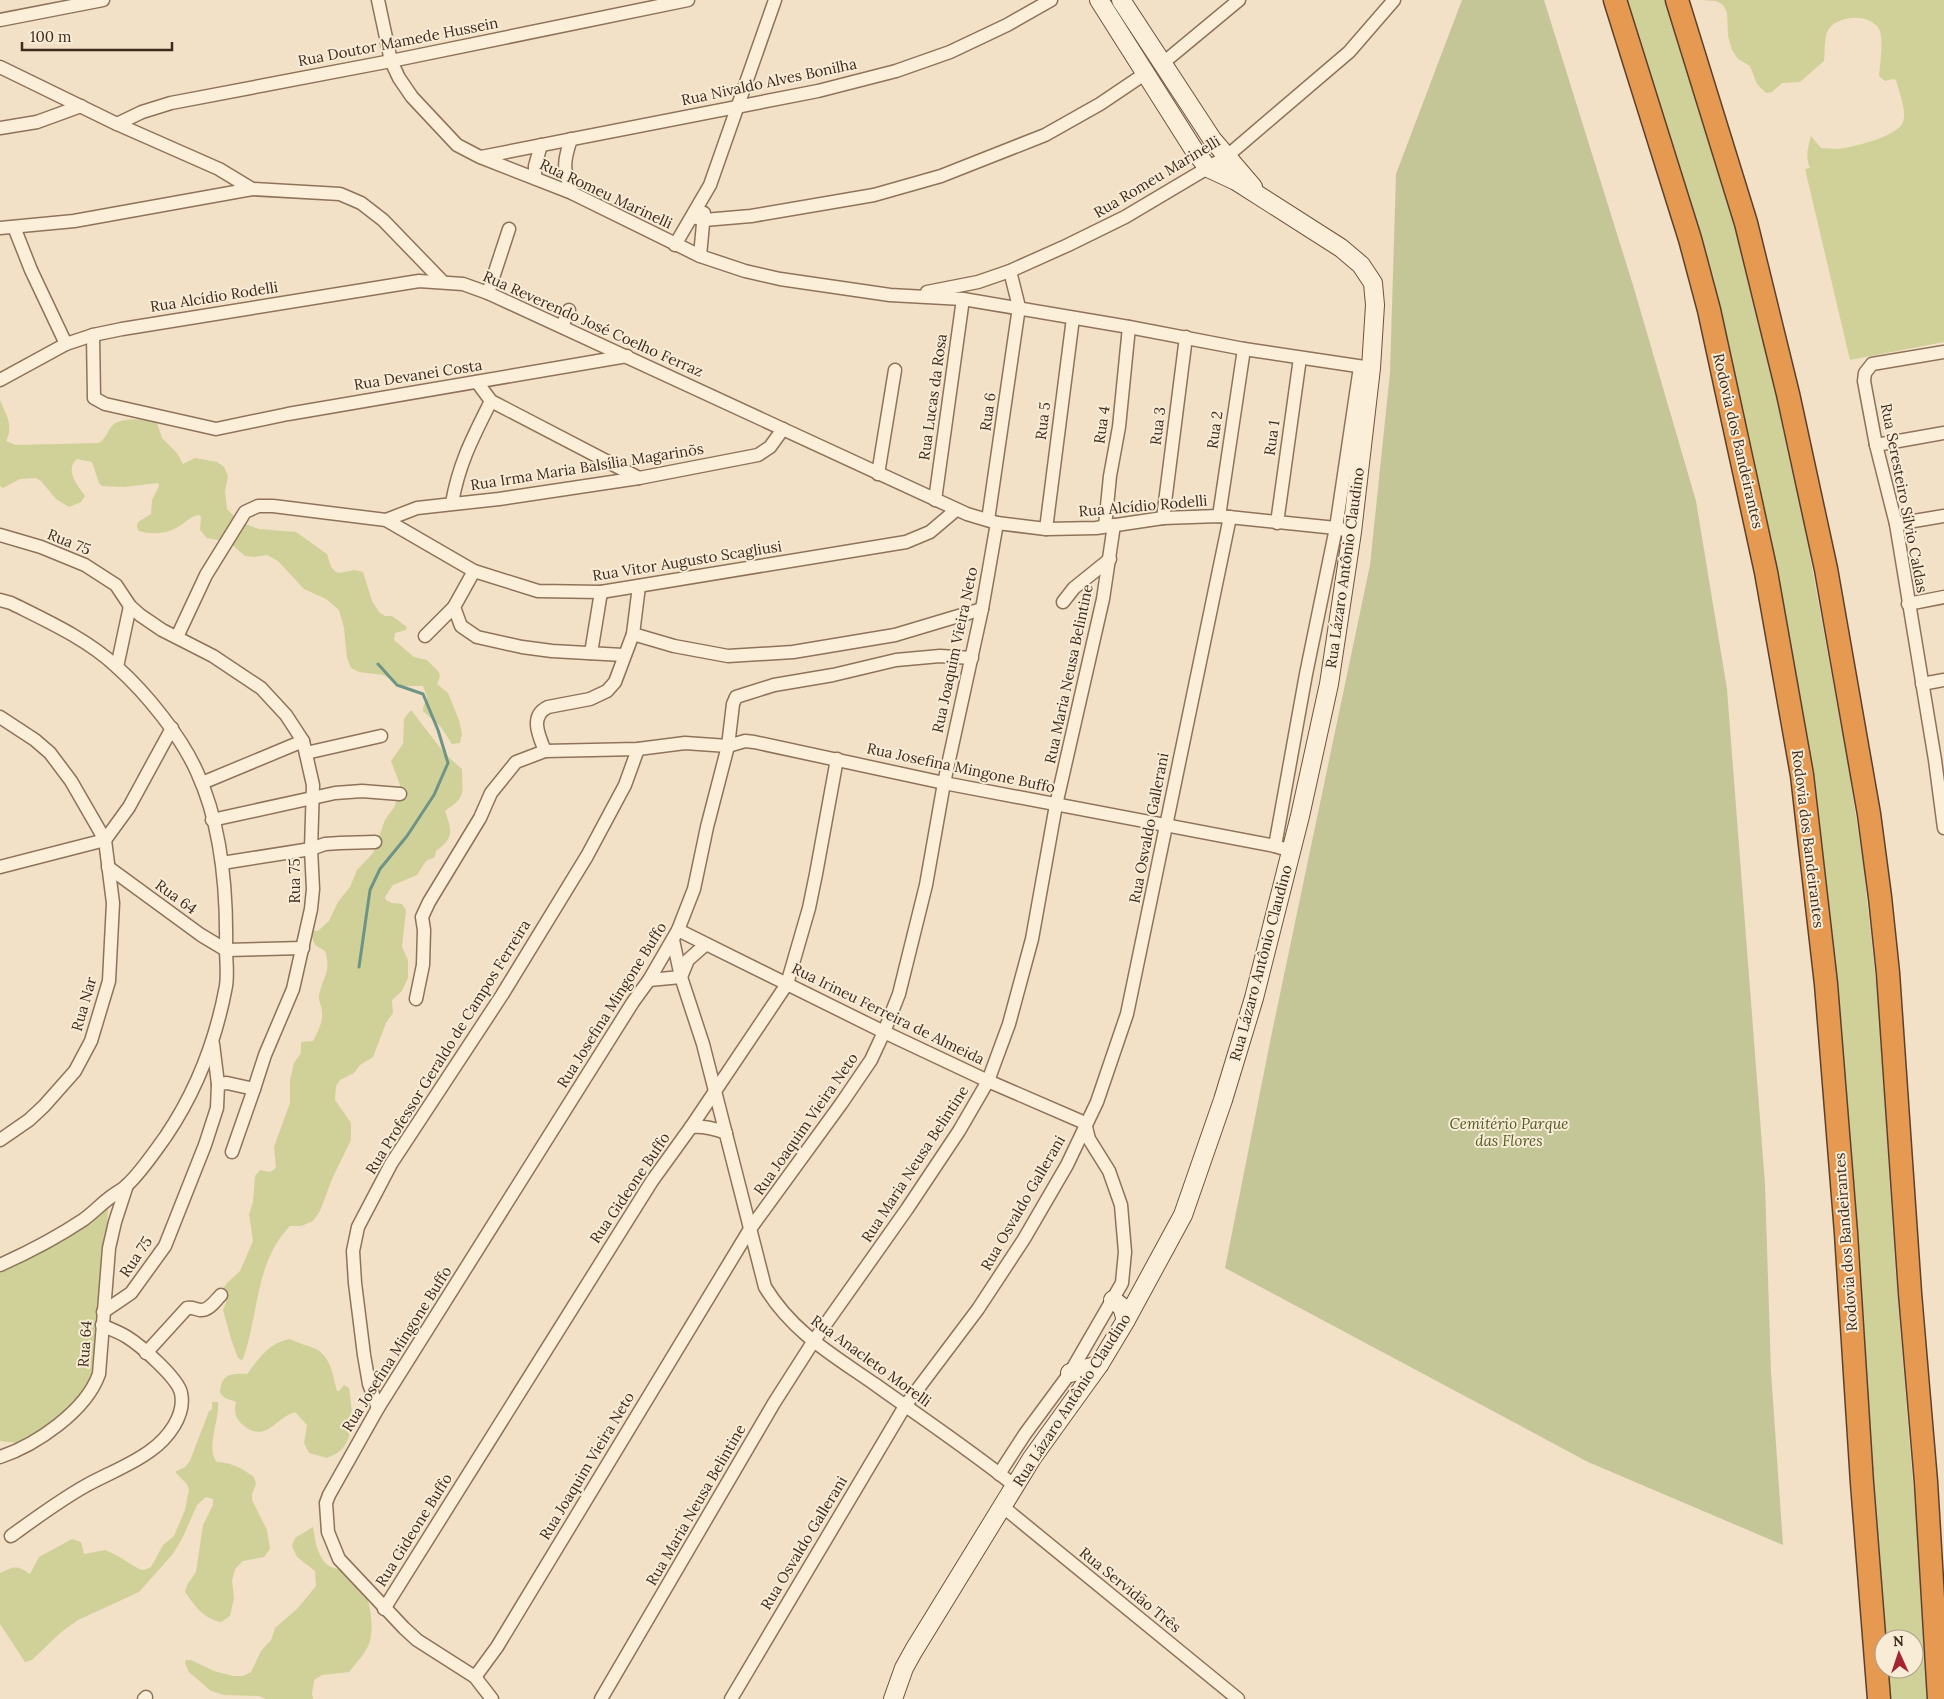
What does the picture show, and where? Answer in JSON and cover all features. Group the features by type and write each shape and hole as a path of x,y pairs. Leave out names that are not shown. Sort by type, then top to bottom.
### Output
{"highway":[{"name":"Rodovia dos Bandeirantes","path":"1615,0 1687,229 1709,310 1766,572 1802,774 1828,1003 1879,1699"},
{"path":"1678,0 1746,223 1788,394 1826,569 1869,814 1888,973 1909,1284 1926,1482 1939,1699"}],"main road":[{"path":"1100,0 1208,168"},
{"name":"Rua Lázaro Antônio Claudino","path":"1121,0 1212,139 1265,201"},
{"name":"Rua Lázaro Antônio Claudino","path":"893,1699 904,1668 914,1650 1037,1452 1099,1365 1126,1320 1183,1215 1254,998 1283,849 1329,684 1344,530 1375,305 1373,283 1361,265 1341,248 1236,181 1208,168"},
{"path":"1113,1300 1122,1307 1126,1320"},
{"path":"1070,1373 1099,1365"}],"street":[{"path":"0,20 103,0"},
{"name":"Rua Romeu Marinelli","path":"378,0 391,61 399,78 412,97 437,126 457,145 480,157 572,193 700,256 744,272 780,279 890,295 963,299 1130,327 1244,349 1365,368"},
{"name":"Rua Doutor Mamede Hussein","path":"117,124 142,112 171,103 391,61 688,0"},
{"path":"700,256 698,218 704,195 710,185 775,0"},
{"name":"Rua Nivaldo Alves Bonilha","path":"480,157 818,91 896,71 950,52 1007,26 1051,0"},
{"path":"1163,63 1239,0"},
{"name":"Rua Romeu Marinelli","path":"910,296 978,282 1010,271 1125,217 1226,157 1349,52 1394,0"},
{"path":"0,67 117,124 220,169 252,189"},
{"path":"675,245 698,218 751,216 874,195 941,176 1045,135 1100,104 1146,73"},
{"path":"0,128 37,122 81,106"},
{"path":"572,139 565,159 565,174 572,193"},
{"path":"535,178 541,145"},
{"path":"0,228 74,221 252,189 340,194 361,203 383,220 443,282"},
{"path":"14,227 31,270 66,344"},
{"path":"488,293 509,229"},
{"path":"1010,271 1019,308"},
{"name":"Rua Alcídio Rodelli","path":"1,378 66,344 93,335 419,281 443,282"},
{"name":"Rua Reverendo José Coelho Ferraz","path":"443,282 463,284 488,293 956,510 993,522"},
{"name":"Rua Romeu Marinelli","path":"963,299 978,282"},
{"name":"Rua Lucas da Rosa","path":"934,500 963,299"},
{"name":"Rua 6","path":"993,522 1019,308"},
{"path":"562,326 569,310"},
{"name":"Rua 5","path":"1046,529 1073,318"},
{"name":"Rua 4","path":"1109,526 1110,476 1119,427 1130,327"},
{"name":"Rua Devanei Costa","path":"93,335 94,398 105,404 216,429 288,414 627,356"},
{"name":"Rua 3","path":"1163,518 1186,338"},
{"name":"Rua 2","path":"1224,516 1244,349"},
{"name":"Rua Seresteiro Sílvio Caldas","path":"1944,352 1872,364 1865,373 1864,381 1876,445 1896,524 1922,684 1940,759 1944,828"},
{"name":"Rua 1","path":"1277,523 1300,358"},
{"path":"878,474 894,370"},
{"path":"476,382 491,401 639,478"},
{"path":"452,503 457,478 465,454 491,401"},
{"name":"Rua Irma Maria Balsília Magarinõs","path":"386,520 417,508 499,499 639,478 758,455 770,447 783,429"},
{"path":"1876,445 1944,433"},
{"name":"Rua Vitor Augusto Scagliusi","path":"177,637 206,575 248,511 258,506 273,506 386,520 474,571 538,591 601,592 906,542 930,532 956,510"},
{"name":"Rua Alcídio Rodelli","path":"993,522 1046,529 1109,526 1163,518 1224,516 1344,530"},
{"name":"Rua Osvaldo Gallerani","path":"731,1699 906,1406 978,1309 1018,1247 1067,1164 1085,1123 1097,1102 1127,1014 1166,825 1224,516"},
{"path":"1896,524 1944,516"},
{"name":"Rua Joaquim Vieira Neto","path":"475,1678 497,1647 750,1229 842,1104 871,1060 884,1032 899,994 926,885 944,783 982,609 993,522"},
{"name":"Rua Maria Neusa Belintine","path":"601,1699 774,1403 813,1342 918,1194 959,1131 988,1081 1009,1024 1032,939 1056,805 1092,648 1110,559 1109,526"},
{"path":"1283,849 1306,674 1344,530"},
{"name":"Rua 75","path":"0,535 42,547 85,564 116,585 130,606 140,615 162,630 213,656 260,688 286,715 304,747 313,797 311,849 313,889 311,909 293,989 265,1055 232,1152"},
{"path":"1063,602 1074,588 1110,559"},
{"path":"425,636 454,608 474,571"},
{"path":"545,751 536,729 538,715 542,710 548,707 590,699 607,691 615,682 632,634 639,586"},
{"path":"591,653 601,592"},
{"path":"1908,604 1944,597"},
{"path":"0,600 11,602 88,644 117,667 172,728 202,783 222,863 227,902 227,984 213,1044 191,1094 177,1119 159,1146 127,1185 85,1219 44,1244 0,1265"},
{"path":"117,667 130,606"},
{"path":"454,608 461,626 477,637 529,648 624,655"},
{"path":"632,634 674,646 728,656 793,652 895,635 982,609"},
{"path":"416,999 423,965 424,930 422,917 428,902 480,818 491,793 504,774 516,762 545,751 638,749 685,743 728,746 733,704 736,697 743,693 896,660 940,656 972,658"},
{"path":"1922,684 1944,680"},
{"path":"0,717 35,740 50,753 71,781 105,840"},
{"path":"0,867 105,840 129,807 172,728"},
{"path":"202,783 304,747 381,736"},
{"name":"Rua Josefina Mingone Buffo","path":"384,1609 339,1558 332,1545 326,1513 329,1495 378,1408 676,935 694,889 707,827 728,746 745,741 754,742 944,783 1283,849"},
{"name":"Rua Professor Geraldo de Campos Ferreira","path":"378,1408 369,1384 358,1310 353,1251 358,1227 390,1164 502,996 587,856 625,785 638,749"},
{"name":"Rua Gideone Buffo","path":"384,1609 652,1181 691,1127 787,984 811,899 837,759"},
{"path":"212,820 313,797 362,791 400,794"},
{"name":"Rua Nar","path":"0,1140 29,1120 44,1106 75,1071 91,1041 109,981 113,903 105,840"},
{"path":"222,863 311,849 325,844 375,842"},
{"name":"Rua 64","path":"108,867 201,935 226,950"},
{"name":"Rua Irineu Ferreira de Almeida","path":"676,935 705,945 988,1081 1085,1123"},
{"name":"Rua Anacleto Morelli","path":"676,935 681,977 703,1044 765,1287 775,1303 793,1324 813,1342 906,1406 1015,1486"},
{"path":"649,980 681,977 688,960 705,945"},
{"path":"226,950 302,948"},
{"name":"Rua 75","path":"103,1312 131,1293 165,1246 205,1145 217,1108 218,1084 213,1044"},
{"path":"218,1084 254,1089"},
{"path":"1000,1474 1025,1434 1070,1373 1122,1283 1125,1252 1121,1205 1109,1171 1089,1139 1085,1123"},
{"path":"691,1127 703,1126 726,1133"},
{"name":"Rua 64","path":"0,1457 16,1452 70,1416 94,1388 99,1374 109,1248 127,1185"},
{"path":"146,1353 187,1308 207,1309 220,1295"},
{"path":"11,1536 58,1503 150,1451 169,1433 181,1407 181,1394 178,1385 167,1371 127,1337 102,1325"},
{"name":"Rua Servidão Três","path":"1002,1506 1238,1699"},
{"path":"384,1609 417,1640 475,1678 492,1699"}],"green space":[{"name":"Cemitério Parque das Flores","path":"1462,0 1544,0 1633,285 1696,501 1727,689 1765,1184 1771,1372 1783,1545 1588,1462 1225,1268 1271,1037 1370,565 1390,373 1396,174"},
{"path":"1625,0 1667,0 1682,43 1736,229 1779,404 1801,507 1848,764 1863,862 1878,1000 1895,1263 1921,1558 1927,1699 1888,1699 1887,1679 1924,1679 1924,1629 1884,1629 1880,1553 1810,773"},
{"path":"1700,0 1944,0 1944,342 1850,360 1805,169 1810,168 1807,156 1811,136 1821,148 1844,148 1863,144 1884,136 1900,127 1903,122 1903,107 1896,80 1885,81 1879,76 1881,45 1879,29 1868,20 1861,18 1845,19 1832,25 1828,30 1825,41 1824,61 1800,82 1782,83 1772,92 1766,93 1757,84 1750,66 1738,59 1732,50 1728,36 1727,12 1723,5 1716,1"},
{"path":"0,400 7,415 9,425 6,441 16,445 99,443 117,422 147,420 157,423 162,438 177,453 183,464 195,458 217,462 224,467 228,476 225,491 227,509 240,522 259,529 296,532 327,554 331,567 336,572 354,570 363,572 372,601 379,612 385,616 392,616 407,627 406,630 395,633 394,640 414,657 427,660 439,672 440,677 437,684 448,693 459,720 462,734 460,743 452,744 441,727 423,711 427,697 423,686 403,686 383,675 359,672 351,668 347,658 344,628 339,610 326,599 304,589 278,561 267,555 245,556 229,542 207,538 200,530 201,517 199,515 166,532 150,533 139,531 137,527 138,522 151,514 152,500 159,486 158,483 124,487 102,486 99,483 92,462 77,459 73,463 72,473 85,496 81,502 69,507 56,499 41,481 36,478 20,479 3,488 0,486"},
{"path":"411,710 445,754 462,769 462,794 457,802 445,811 450,834 442,847 436,851 435,857 426,861 417,875 393,885 385,897 386,900 392,903 402,904 406,910 402,947 408,960 408,978 402,991 392,1000 393,1013 386,1023 373,1057 360,1065 354,1073 340,1080 336,1086 335,1100 351,1123 351,1140 332,1179 320,1211 313,1221 301,1226 290,1226 270,1256 259,1289 248,1342 243,1359 241,1360 238,1358 231,1339 223,1310 226,1303 223,1289 240,1271 253,1241 249,1214 253,1202 255,1176 260,1170 270,1172 276,1168 274,1147 290,1103 290,1080 294,1063 301,1053 301,1042 313,1041 321,1023 322,1011 319,996 327,970 327,959 325,951 315,945 310,930 318,931 329,921 338,902 350,887 357,870 373,853 385,820 395,806 400,785 391,761 403,744 404,719"},
{"path":"108,1208 105,1272 93,1381 62,1417 18,1443 0,1441 0,1267 44,1246"},
{"path":"290,1339 321,1352 331,1367 337,1391 344,1385 349,1388 352,1420 349,1437 341,1450 327,1458 309,1453 304,1443 307,1425 295,1412 270,1428 257,1432 250,1430 238,1419 235,1409 236,1402 225,1398 220,1393 222,1382 225,1378 236,1374 247,1374 270,1348"},
{"path":"212,1402 218,1402 212,1450 214,1456 217,1462 237,1466 254,1477 256,1484 252,1500 267,1530 270,1549 264,1557 243,1561 235,1569 232,1581 234,1598 230,1616 221,1622 210,1618 196,1607 185,1592 187,1585 196,1572 203,1525 213,1505 213,1499 206,1497 197,1505 182,1539 172,1555 139,1592 78,1620 60,1633 32,1660 25,1662 0,1624 0,1573 16,1568 30,1574 39,1557 72,1539 81,1542 84,1554 105,1550 139,1569 144,1570 151,1567 163,1545 174,1536 185,1510 189,1490 187,1484 175,1472 185,1467 190,1461 209,1411 212,1410"},
{"path":"313,1527 317,1548 323,1560 328,1566 347,1571 357,1578 366,1595 372,1626 369,1644 365,1651 349,1672 322,1675 314,1680 313,1699 266,1699 259,1696 224,1695 211,1691 189,1672 185,1663 186,1660 191,1660 214,1671 233,1676 243,1676 251,1672 261,1651 271,1640 275,1628 297,1609 316,1586 315,1571 297,1557 292,1546 295,1538"}],"waterway":[{"path":"359,967 370,890 380,869 407,836 434,795 448,763 438,730 423,694 397,685 378,664"}]}
